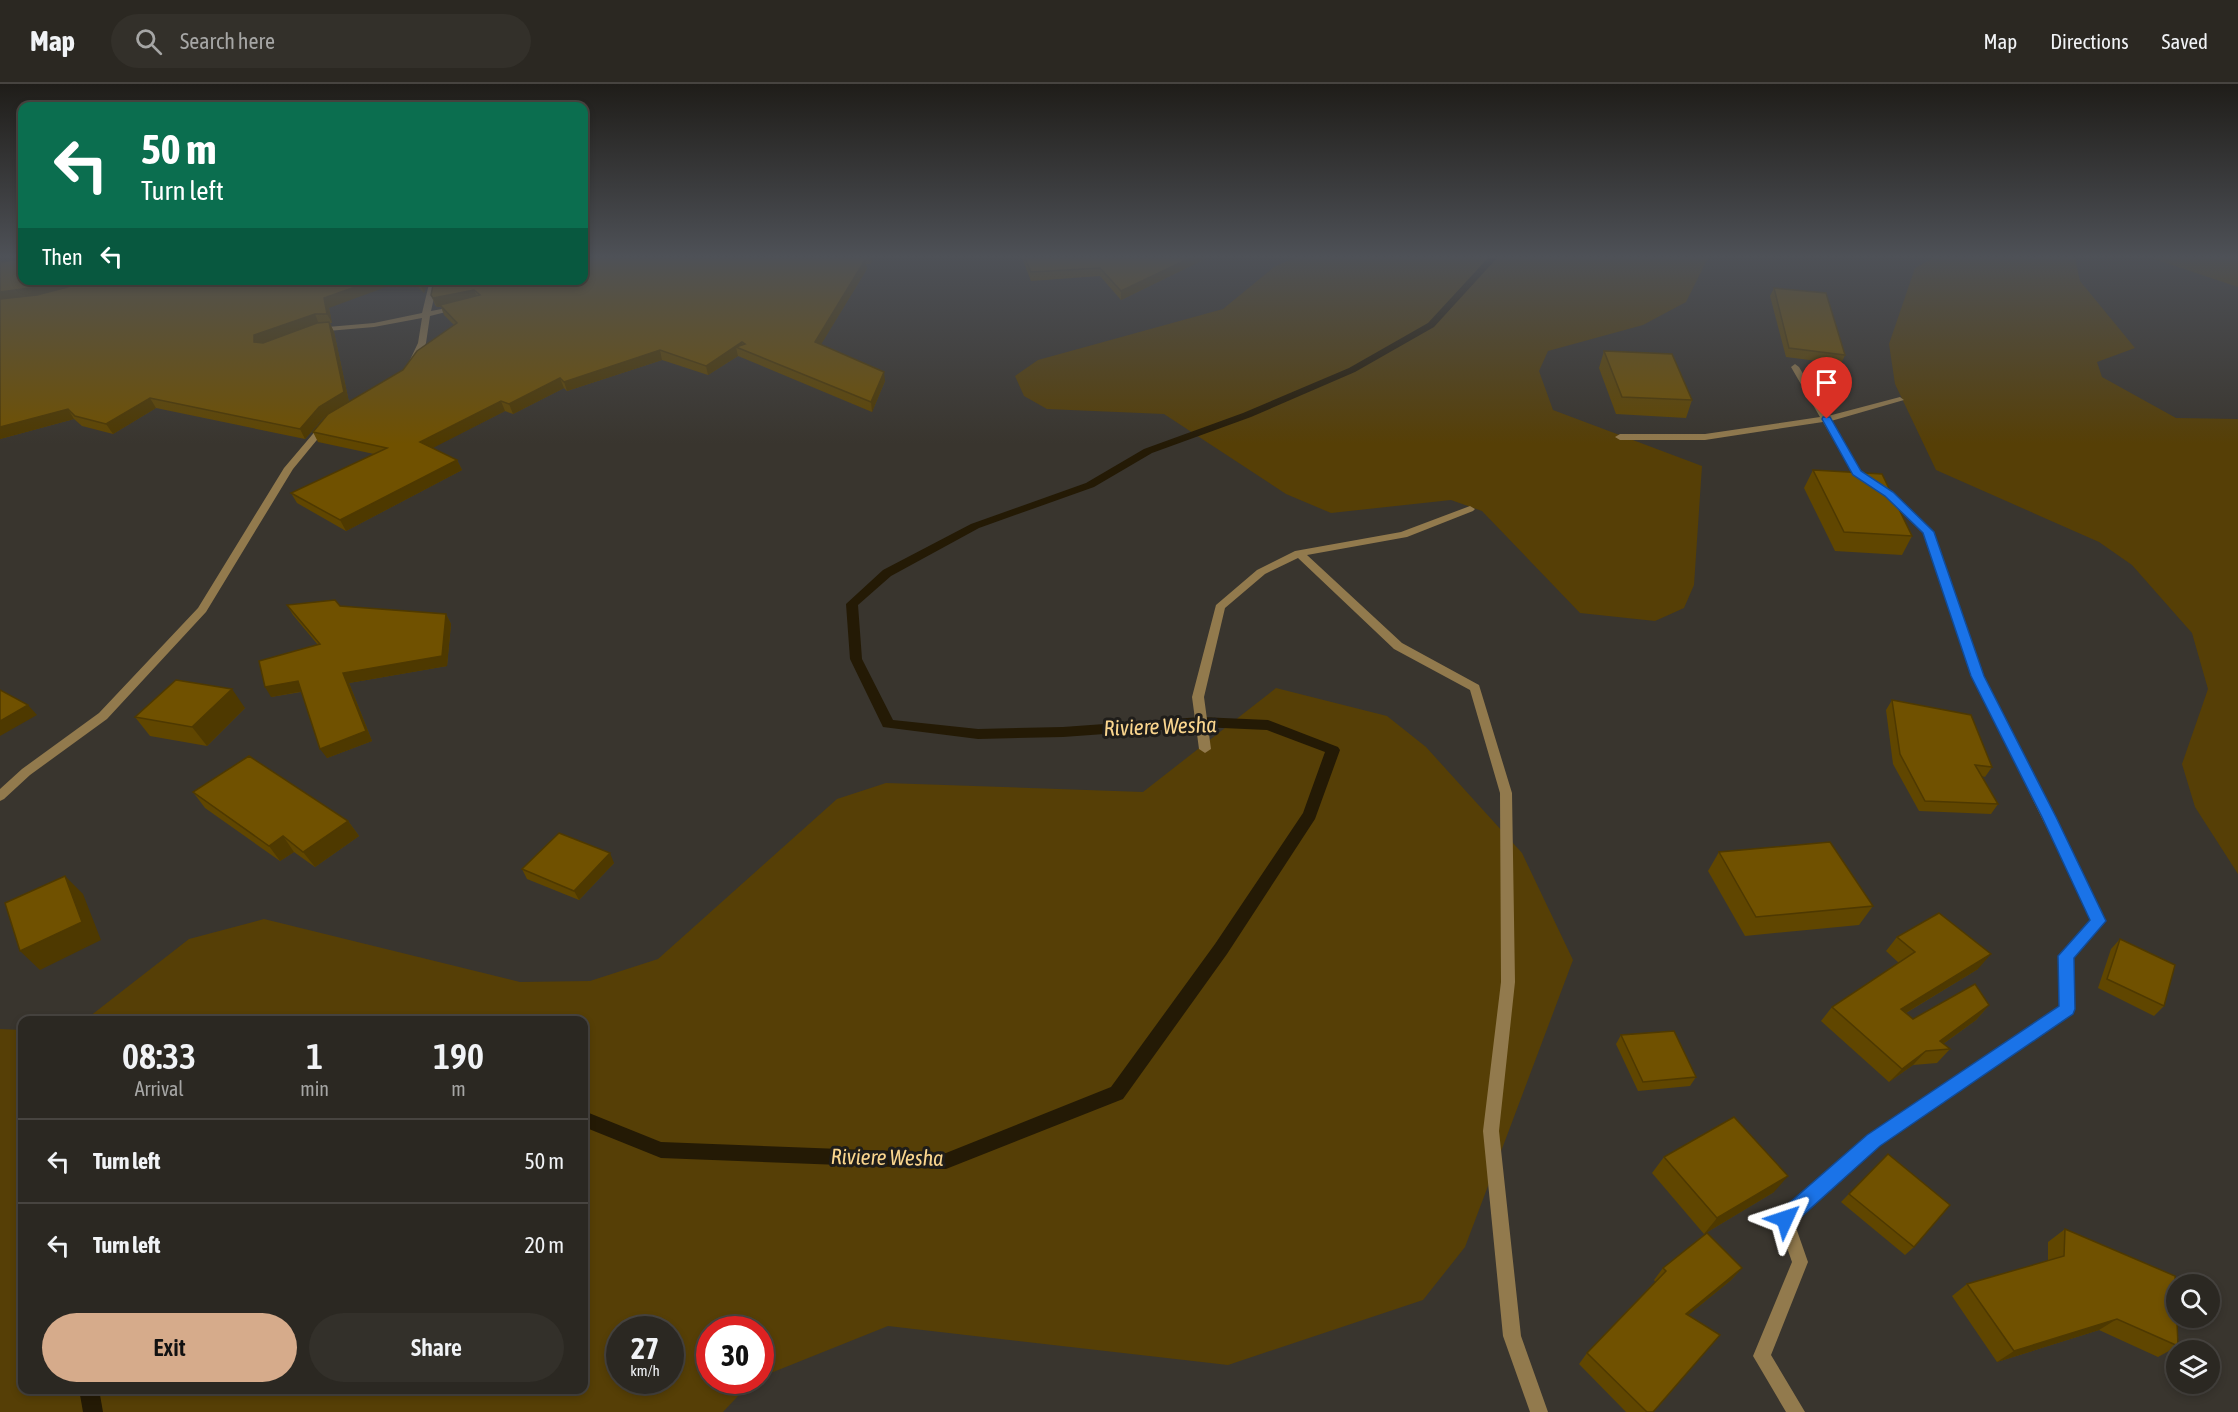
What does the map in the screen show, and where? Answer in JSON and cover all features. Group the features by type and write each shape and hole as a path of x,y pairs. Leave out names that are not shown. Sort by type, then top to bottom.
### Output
{"street":[{"path":"309,332 320,328 374,325 404,320"},
{"path":"408,369 418,356 426,320"},
{"path":"1795,367 1857,473 1889,494 1928,532 1978,676 2099,921 2066,956 2067,1009 1874,1140 1785,1219 1800,1262 1762,1356 1796,1412"},
{"path":"1620,437 1706,436 1827,419 1900,400"},
{"path":"0,796 26,772 103,716 202,610 289,468 329,420 338,415"},
{"path":"1205,749 1197,697 1220,607 1261,572 1299,553 1403,536 1470,509"},
{"path":"1299,553 1398,646 1474,688 1494,750 1506,793 1508,982 1491,1131 1512,1336 1539,1412"}],"shaded area":[{"path":"1183,320 1652,320 1643,325 1548,351 1539,371 1553,410 1702,466 1694,585 1684,608 1655,621 1580,613 1482,511 1451,500 1331,513 1286,494 1164,414 1047,409 1024,396 1015,376 1038,360"},
{"path":"1897,320 2112,320 2135,348 2097,362 2102,377 2176,418 2238,419 2238,874 2195,807 2182,764 2208,689 2192,633 2132,565 2099,542 1936,470 1895,384 1889,344"},
{"path":"1276,688 1387,716 1426,747 1522,853 1573,960 1465,1247 1423,1300 1228,1365 888,1326 774,1372 774,1316 696,1316 696,1394 740,1394 723,1412 0,1412 0,1029 18,1030 18,1394 588,1394 588,1016 90,1016 189,939 264,919 520,982 590,981 658,959 837,799 886,783 1143,792"}],"building":[{"path":"0,320 298,320 254,335 254,342 263,343 317,323 329,322 344,392 319,407 300,429 150,398 106,424 75,416 68,409 0,427"},
{"path":"454,320 828,320 815,342 884,372 871,402 736,347 745,344 742,342 706,366 660,350 564,382 560,378 509,404 501,401 420,442 457,460 340,520 291,493 387,448 313,432 328,414 403,370 417,351 457,323"},
{"path":"1782,320 1834,320 1845,355 1789,348"},
{"path":"1604,351 1672,354 1692,400 1622,397"},
{"path":"1813,470 1882,474 1912,536 1844,532"},
{"path":"335,600 340,606 446,614 442,656 343,673 366,731 320,749 298,681 265,687 259,661 320,644 287,605"},
{"path":"176,680 232,689 192,727 135,717"},
{"path":"0,690 28,705 0,721"},
{"path":"1892,700 1971,715 1992,767 1975,765 1998,804 1925,801 1900,754"},
{"path":"249,756 348,821 303,852 283,836 269,846 193,792"},
{"path":"559,833 610,853 574,891 522,869"},
{"path":"1830,842 1873,906 1756,917 1719,852"},
{"path":"65,876 82,922 20,951 5,903"},
{"path":"1939,913 1991,954 1901,1009 1913,1019 1975,984 1989,1005 1940,1041 1950,1049 1926,1051 1902,1069 1832,1007 1915,952 1897,937"},
{"path":"2120,939 2175,965 2164,1006 2107,979"},
{"path":"1674,1031 1696,1077 1643,1082 1621,1035"},
{"path":"1734,1117 1788,1176 1717,1218 1664,1157"},
{"path":"1888,1154 1950,1205 1914,1247 1849,1194"},
{"path":"2065,1229 2170,1274 2166,1274 2166,1328 2177,1328 2178,1340 2166,1341 2117,1319 2014,1351 1967,1284 2064,1256"},
{"path":"1707,1233 1742,1268 1686,1314 1720,1335 1653,1412 1647,1412 1587,1353 1666,1271 1663,1268"}],"waterway":[{"name":"Riviere Wesha","path":"588,1121 661,1150 946,1161 1117,1093 1221,949 1310,815 1333,750 1268,725 1201,722 1063,732 978,734 888,724 856,659 852,604 887,573 975,526 1090,485 1148,451 1247,415 1352,370 1431,325 1436,320"},
{"name":"Riviere Wesha","path":"90,1394 93,1412"}],"route":[{"path":"1785,1219 1874,1140 2067,1009 2066,956 2099,921 1978,676 1928,532 1889,494 1857,473 1827,419"}]}
